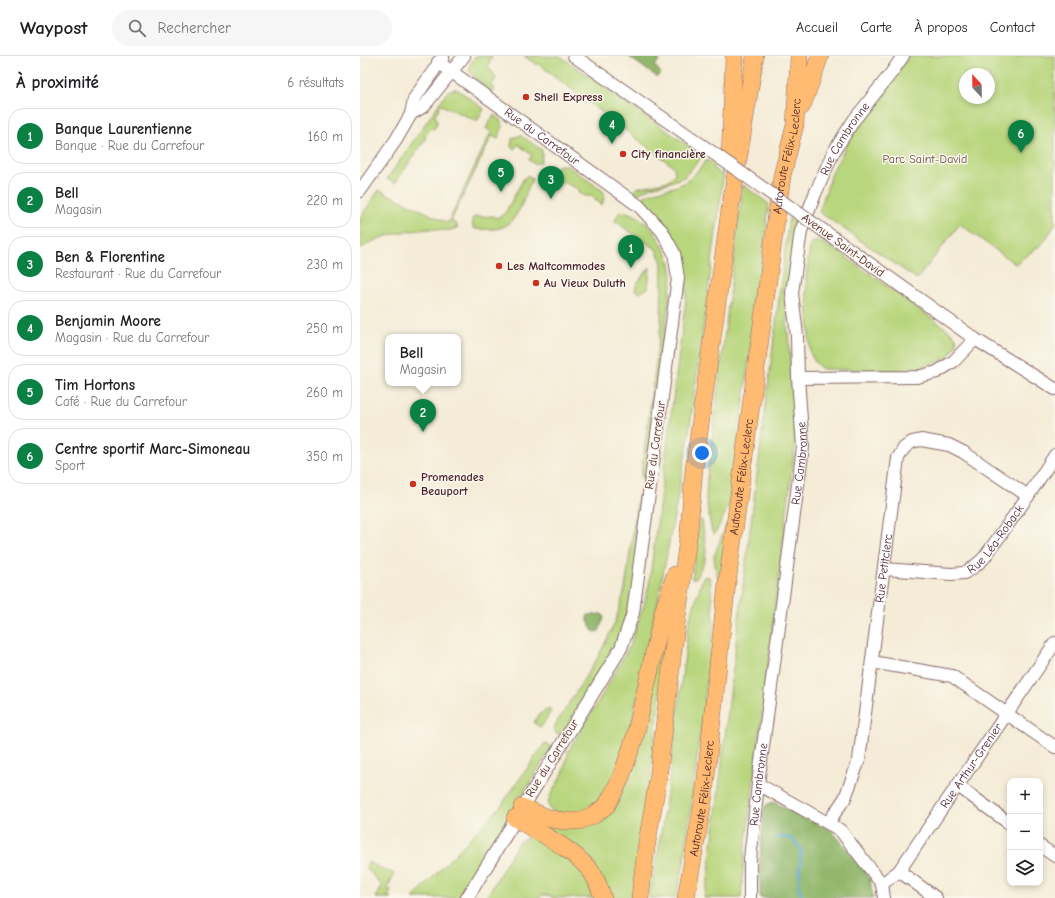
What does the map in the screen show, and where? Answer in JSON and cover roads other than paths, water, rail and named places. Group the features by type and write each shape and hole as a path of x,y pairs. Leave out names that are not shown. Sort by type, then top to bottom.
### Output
{"highway":[{"path":"730,216 728,204 734,56"},
{"path":"640,898 646,848 658,779 676,625 689,531 694,469 730,216 756,56"},
{"name":"Autoroute Félix-Leclerc","path":"686,898 704,796 726,591 782,176 795,125 799,56"},
{"path":"795,125 820,56"},
{"path":"518,813 551,819 579,821 594,815 606,805 620,780 636,737 663,612 689,531"},
{"path":"518,813 591,870 603,898"}],"street":[{"path":"411,114 424,106 464,56"},
{"name":"Avenue Saint-David","path":"574,56 716,154 975,340 1055,389"},
{"name":"Rue Cambronne","path":"750,898 750,860 758,784 803,447 798,378 797,336 792,293 801,231 833,153 854,120 903,56"},
{"path":"360,191 396,140 411,114 414,99 441,59"},
{"name":"Rue du Carrefour","path":"441,59 452,72 639,206 662,231 674,253 678,278 633,613 621,648 467,898"},
{"path":"798,378 917,377 937,372 954,362 975,340"},
{"name":"Rue Petitclerc","path":"828,823 845,798 859,760 898,458 904,448 912,442 921,440 949,445 963,452 1028,496"},
{"name":"Rue Léa-Roback","path":"884,569 951,574 964,573 974,567 984,558 1055,455"},
{"name":"Rue Arthur-Grenier","path":"882,884 898,871 958,786 1055,643"},
{"path":"872,662 952,676 1055,748"},
{"path":"758,784 840,830 882,884 884,898"},
{"path":"958,786 1007,822"},
{"path":"1043,848 1055,856"},
{"path":"898,871 936,898"}],"waterway":[{"path":"777,837 791,838 801,849 799,888 802,898"}],"place":[{"name":"Shell Express","path":"526,97"},
{"name":"Benjamin Moore","path":"612,144"},
{"name":"Centre sportif Marc-Simoneau","path":"1021,153"},
{"name":"City financière","path":"623,154"},
{"name":"Tim Hortons","path":"501,192"},
{"name":"Ben & Florentine","path":"551,199"},
{"name":"Les Maltcommodes","path":"499,266"},
{"name":"Banque Laurentienne","path":"631,268"},
{"name":"Au Vieux Duluth","path":"536,283"},
{"name":"Bell","path":"423,432"},
{"name":"Promenades Beauport","path":"413,484"}],"park label":[{"name":"Parc Saint-David","path":"925,159"}]}
